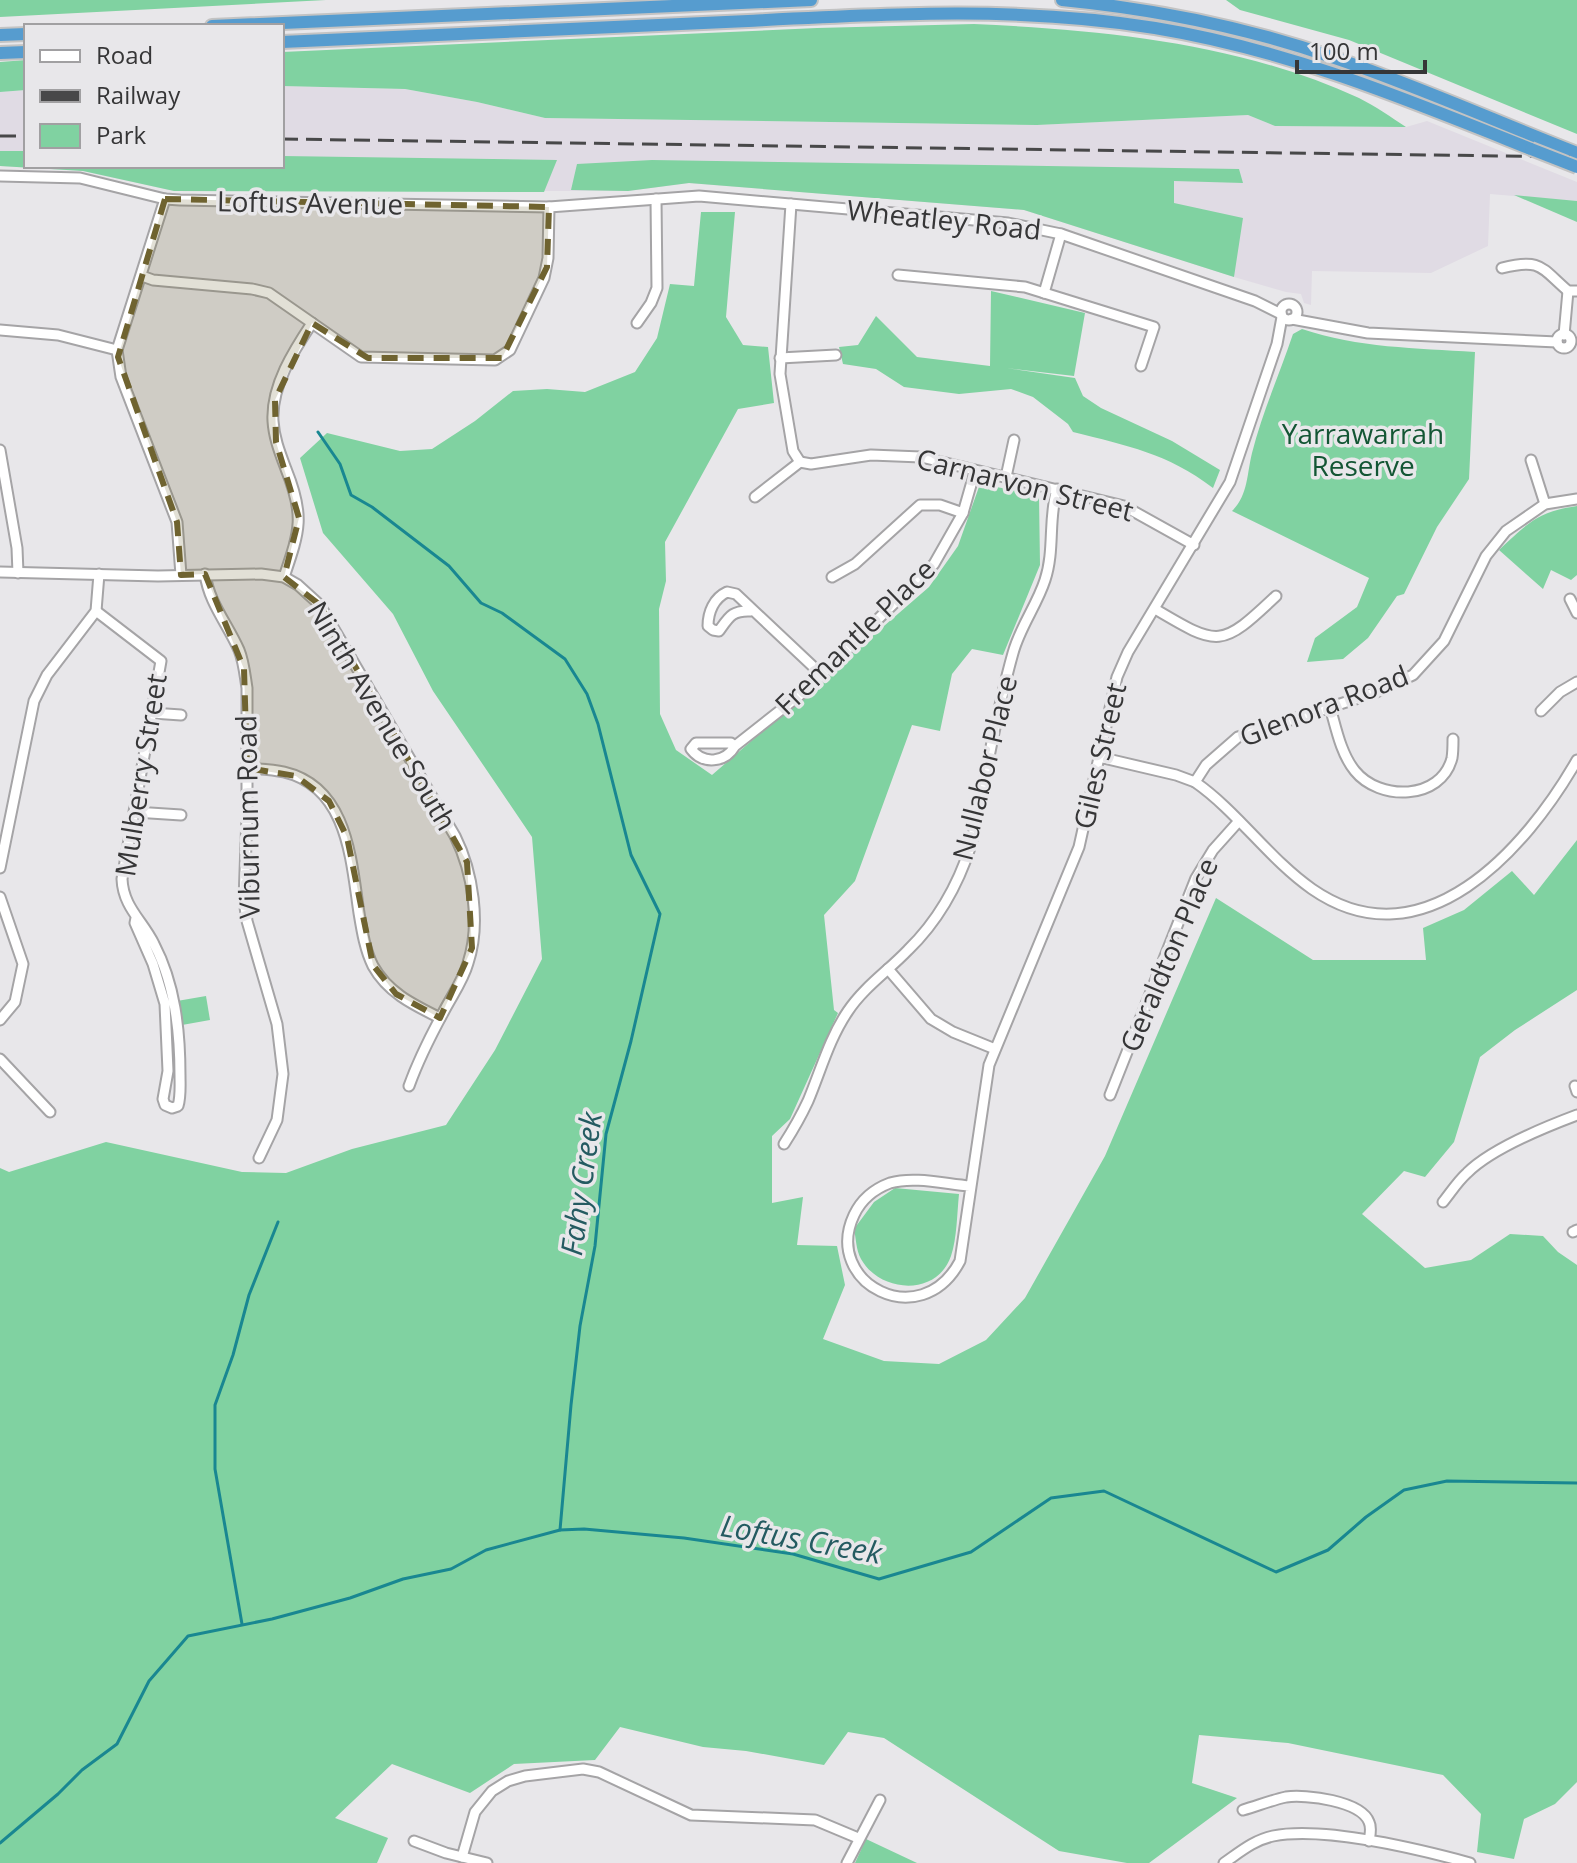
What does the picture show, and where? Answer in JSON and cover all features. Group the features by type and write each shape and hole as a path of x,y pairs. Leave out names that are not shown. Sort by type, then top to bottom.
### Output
{"highway":[{"path":"258,24 811,0"},
{"path":"1062,0 1155,12 1294,45 1365,68 1571,151"},
{"path":"284,42 951,12 1060,16 1157,29 1289,58 1340,74 1577,167"},
{"path":"0,35 24,34"},
{"path":"0,53 24,52"}],"street":[{"name":"Loftus Avenue","path":"0,176 80,178 165,199 549,207 623,202"},
{"name":"Wheatley Road","path":"623,202 699,196 1008,223 1061,234 1255,301 1285,315 1368,333 1567,341"},
{"path":"165,199 117,350 124,387 177,522 181,575"},
{"path":"637,323 657,288 656,199"},
{"path":"755,497 800,462 793,451 783,397 780,358 791,204"},
{"path":"142,276 260,290 279,298 361,357 490,361 502,358 510,350 547,267 549,207"},
{"path":"1044,293 1061,234"},
{"path":"1502,268 1519,264 1537,266 1573,291 1567,341"},
{"path":"898,275 1009,284 1154,327 1141,366"},
{"name":"Wheatley Road","path":"1285,315 1292,304 1318,322"},
{"name":"Giles Street","path":"970,1186 900,1181 871,1193 858,1208 849,1230 852,1262 865,1281 898,1297 922,1295 942,1286 955,1270 964,1249 986,1078 995,1049 1079,847 1121,665 1230,482 1285,315"},
{"path":"284,577 297,538 299,506 276,442 273,418 275,400 283,378 312,323"},
{"path":"0,330 58,335 117,350"},
{"path":"780,358 836,355"},
{"path":"1006,477 1014,440"},
{"path":"0,450 17,548 18,573"},
{"name":"Carnarvon Street","path":"800,462 811,464 871,455 907,455 1138,511 1194,545"},
{"path":"1531,460 1545,504"},
{"name":"Fremantle Place","path":"735,746 805,691 934,564 963,513 975,471"},
{"name":"Nullabor Place","path":"784,1144 807,1103 839,1024 861,994 908,951 938,916 966,858 1013,652 1048,568 1052,545 1052,507 1057,489"},
{"name":"Glenora Road","path":"1195,782 1206,765 1238,737 1391,686 1422,667 1444,641 1477,572 1495,543 1516,522 1545,504 1577,499"},
{"path":"832,577 855,564 920,505 940,505 963,513"},
{"name":"Ninth Avenue South","path":"0,572 261,574 284,577 320,605 455,836 467,862 473,922 472,948 462,978 421,1055 409,1086"},
{"path":"0,868 34,701 47,675 96,611 99,574"},
{"name":"Viburnum Road","path":"205,574 211,601 240,652 247,688 244,900 247,921 277,1024 283,1074 277,1120 259,1158"},
{"path":"751,611 729,615 719,631 708,626 718,597 725,593 736,594 821,674"},
{"path":"1155,609 1198,634 1220,637 1250,621 1276,596"},
{"path":"1570,599 1577,613"},
{"name":"Mulberry Street","path":"96,611 161,661 122,879 125,898 160,955 174,1000 180,1050 180,1098 178,1106 172,1108 165,1105 163,1099 168,1071 165,1004 153,964 135,923 136,918"},
{"path":"1541,711 1560,692 1577,682"},
{"path":"1330,707 1346,758 1353,769 1363,780 1388,792 1410,793 1434,782 1452,757 1453,739"},
{"path":"152,713 181,715"},
{"path":"1099,757 1195,782 1301,881 1333,902 1376,912 1424,909 1468,888 1485,875 1541,816 1577,760"},
{"path":"247,768 283,771 296,776 329,801 347,837 361,926 373,965 396,994 440,1018"},
{"path":"135,812 181,815"},
{"name":"Geraldton Place","path":"1110,1095 1196,878 1213,850 1239,821"},
{"path":"0,900 23,964 15,1002 0,1020"},
{"path":"888,969 931,1019 953,1032 995,1049"},
{"path":"0,1059 50,1112"},
{"path":"1443,1202 1466,1173 1481,1161 1551,1124 1577,1115"},
{"path":"462,1857 475,1812 492,1791 508,1781 525,1776 573,1769 599,1772 691,1815 815,1820 858,1838"},
{"path":"1243,1810 1303,1796 1331,1800 1367,1818 1371,1828 1369,1841"},
{"path":"847,1863 880,1800"},
{"path":"1224,1863 1249,1845 1272,1837 1307,1834 1418,1849 1470,1863"},
{"path":"414,1841 487,1863"}],"highlighted area":[{"path":"165,199 549,207 547,267 502,358 368,358 312,323 275,400 276,442 299,518 284,577 320,605 467,862 472,948 440,1018 396,994 373,965 347,837 329,801 296,776 247,768 244,669 205,574 181,575 177,522 118,357"}],"shaded area":[{"path":"284,86 405,89 545,118 1037,125 1248,115 1275,126 1406,127 1427,121 1577,182 1577,201 1490,194 1488,246 1431,273 1312,271 1311,305 1304,303 1301,294 1234,277 1024,210 689,183 628,191 174,191 83,171 33,168 284,168"},
{"path":"24,90 24,167 0,166 0,92"}],"green space":[{"path":"0,0 326,0 0,17"},
{"path":"1226,0 1577,0 1577,134 1349,40 1240,10"},
{"path":"974,24 1072,30 1170,43 1219,52 1313,79 1359,98 1406,127 1275,126 1248,115 1037,125 545,118 405,89 284,86 284,52"},
{"path":"24,60 24,90 0,92 0,62"},
{"path":"0,151 24,151 24,167 0,166"},
{"path":"284,156 557,160 544,192 174,191 83,171 33,168 284,168"},
{"path":"652,160 1239,169 1243,183 1174,181 1174,203 1243,218 1234,277 1024,210 689,183 628,191 571,190 577,164"},
{"path":"1514,195 1577,201 1577,222"},
{"path":"701,212 735,212 726,317 743,345 768,347 774,403 738,409 665,542 666,581 659,609 660,714 676,750 712,775 929,587 958,546 980,484 1039,495 1040,565 1003,655 972,649 952,674 940,731 912,725 855,881 824,915 834,1010 838,1013 790,1119 772,1136 772,1203 803,1197 797,1245 837,1246 845,1285 823,1339 884,1361 939,1364 986,1340 1025,1298 1105,1156 1216,898 1313,960 1426,960 1423,928 1464,910 1512,871 1534,895 1577,840 1577,990 1480,1057 1454,1142 1425,1177 1404,1171 1362,1214 1425,1268 1471,1260 1510,1234 1543,1236 1558,1252 1577,1265 1577,1782 1555,1804 1524,1819 1514,1859 1477,1852 1481,1814 1443,1775 1288,1743 1199,1735 1192,1783 1237,1798 1149,1863 1127,1863 1059,1851 884,1738 848,1732 824,1765 703,1747 620,1727 595,1760 514,1764 470,1793 392,1764 335,1818 388,1838 377,1863 0,1863 0,1168 9,1172 106,1142 242,1172 286,1173 352,1149 446,1125 495,1050 542,959 532,837 433,691 393,614 323,533 300,458 327,433 400,451 432,449 513,391 547,389 585,392 635,372 657,338 670,284 694,286"},
{"path":"991,291 1085,313 1074,376 1006,368 1075,378 1083,396 1101,408 1172,441 1220,470 1213,488 1163,459 1073,432 1068,424 1033,397 1011,389 959,394 904,387 876,369 843,364 839,347 858,345 876,316 917,357 990,366"},
{"name":"Yarrawarrah Reserve","path":"1302,329 1366,344 1475,352 1469,479 1437,527 1404,594 1397,596 1368,638 1343,659 1307,662 1315,638 1357,607 1369,578 1232,511 1244,491 1256,438 1293,334"},
{"path":"1577,506 1577,575 1571,580 1551,570 1543,589 1499,550 1542,515"},
{"path":"206,996 210,1020 182,1025 177,1001"},
{"path":"895,1188 959,1194 951,1256 934,1279 921,1284 908,1286 881,1279 870,1270 858,1252 854,1229 874,1202"},
{"path":"866,1839 917,1863 855,1863"}],"waterway":[{"name":"Fahy Creek","path":"318,432 340,464 351,495 372,507 449,566 481,603 502,613 565,659 587,694 598,724 631,855 660,914 606,1134 595,1246 580,1326 560,1530"},
{"path":"242,1624 215,1469 215,1405 233,1355 249,1295 278,1222"},
{"name":"Loftus Creek","path":"0,1843 82,1770 117,1744 149,1681 188,1636 272,1619 350,1598 403,1579 451,1569 486,1550 560,1530 584,1529 684,1538 793,1554 879,1579 971,1552 1051,1498 1104,1491 1276,1572 1328,1550 1404,1490 1447,1481 1577,1483"}],"railway":[{"path":"0,136 24,136"},
{"path":"284,139 1577,157"}]}
